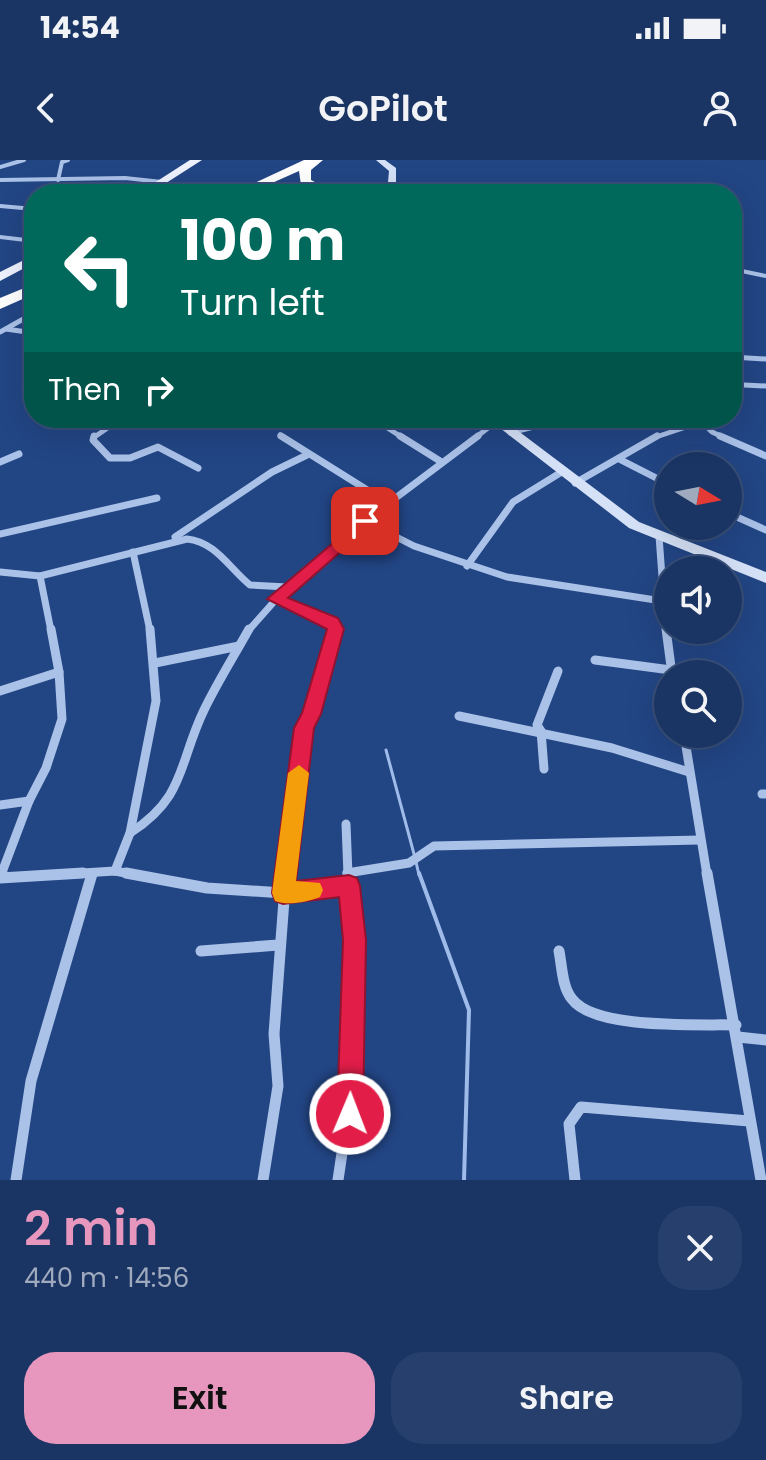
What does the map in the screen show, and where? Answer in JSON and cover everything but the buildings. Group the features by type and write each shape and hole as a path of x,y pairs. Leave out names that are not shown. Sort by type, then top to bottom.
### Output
{"highway":[{"path":"270,175 297,160"},
{"path":"251,184 304,160"},
{"path":"307,184 303,174 315,160"},
{"path":"260,184 315,160"},
{"path":"0,298 24,287"},
{"path":"0,304 24,293"}],"main road":[{"path":"159,184 197,160"},
{"path":"166,184 205,160"},
{"path":"0,280 24,266"}],"street":[{"path":"0,167 24,160"},
{"path":"58,180 62,162 68,160"},
{"path":"380,160 393,170 392,183 389,184"},
{"path":"0,180 125,178 162,182"},
{"path":"0,206 24,208"},
{"path":"0,237 24,240"},
{"path":"742,271 766,276"},
{"path":"3,330 24,318"},
{"path":"3,330 24,332"},
{"path":"742,358 766,359"},
{"path":"744,385 766,386"},
{"path":"104,428 94,434 93,440 110,458 130,458 158,447 198,468"},
{"path":"388,428 440,461"},
{"path":"130,833 150,820 175,791 203,712 250,627 287,587 365,521 484,428"},
{"path":"504,428 560,473 634,525 654,534"},
{"path":"510,433 530,428"},
{"path":"575,483 621,460 660,434 677,428"},
{"path":"708,428 766,456"},
{"path":"280,435 307,455 388,503"},
{"path":"0,462 19,454"},
{"path":"0,572 40,576 171,539 199,526 251,487 307,455"},
{"path":"621,460 654,477"},
{"path":"467,566 513,502 560,473"},
{"path":"0,534 157,498"},
{"path":"742,519 766,530"},
{"path":"365,521 414,546 507,577 654,600"},
{"path":"195,538 199,526"},
{"path":"171,539 195,538 214,548 250,585 287,587"},
{"path":"669,540 766,578"},
{"path":"115,871 130,833 156,701 149,614 133,552"},
{"path":"40,576 59,672 62,719 46,768 29,801 0,878 115,871 207,888 283,893 348,880 409,863 434,846 700,840"},
{"path":"263,1180 278,1086 274,1034 278,945 304,728 312,714 335,629 331,622 275,599"},
{"path":"155,663 239,646"},
{"path":"595,660 654,669"},
{"path":"544,769 541,731 537,725 558,671"},
{"path":"0,691 59,672"},
{"path":"459,716 541,731 689,772"},
{"path":"686,748 761,1180"},
{"path":"0,805 29,801"},
{"path":"338,1180 350,1114 354,940 346,824"},
{"path":"16,1180 31,1081 92,874"},
{"path":"201,951 278,945"},
{"path":"559,951 571,998 585,1013 737,1031 766,1040"},
{"path":"575,1180 569,1124 581,1107 749,1121"}],"waterway":[{"path":"386,750 414,854"},
{"path":"416,862 419,875"},
{"path":"419,873 469,1010 464,1180"}],"slow traffic":[{"path":"299,773 283,893 312,890"}],"route":[{"path":"350,1114 354,940 349,886 283,893 304,728 312,714 335,629 331,622 275,599 365,521"}]}
